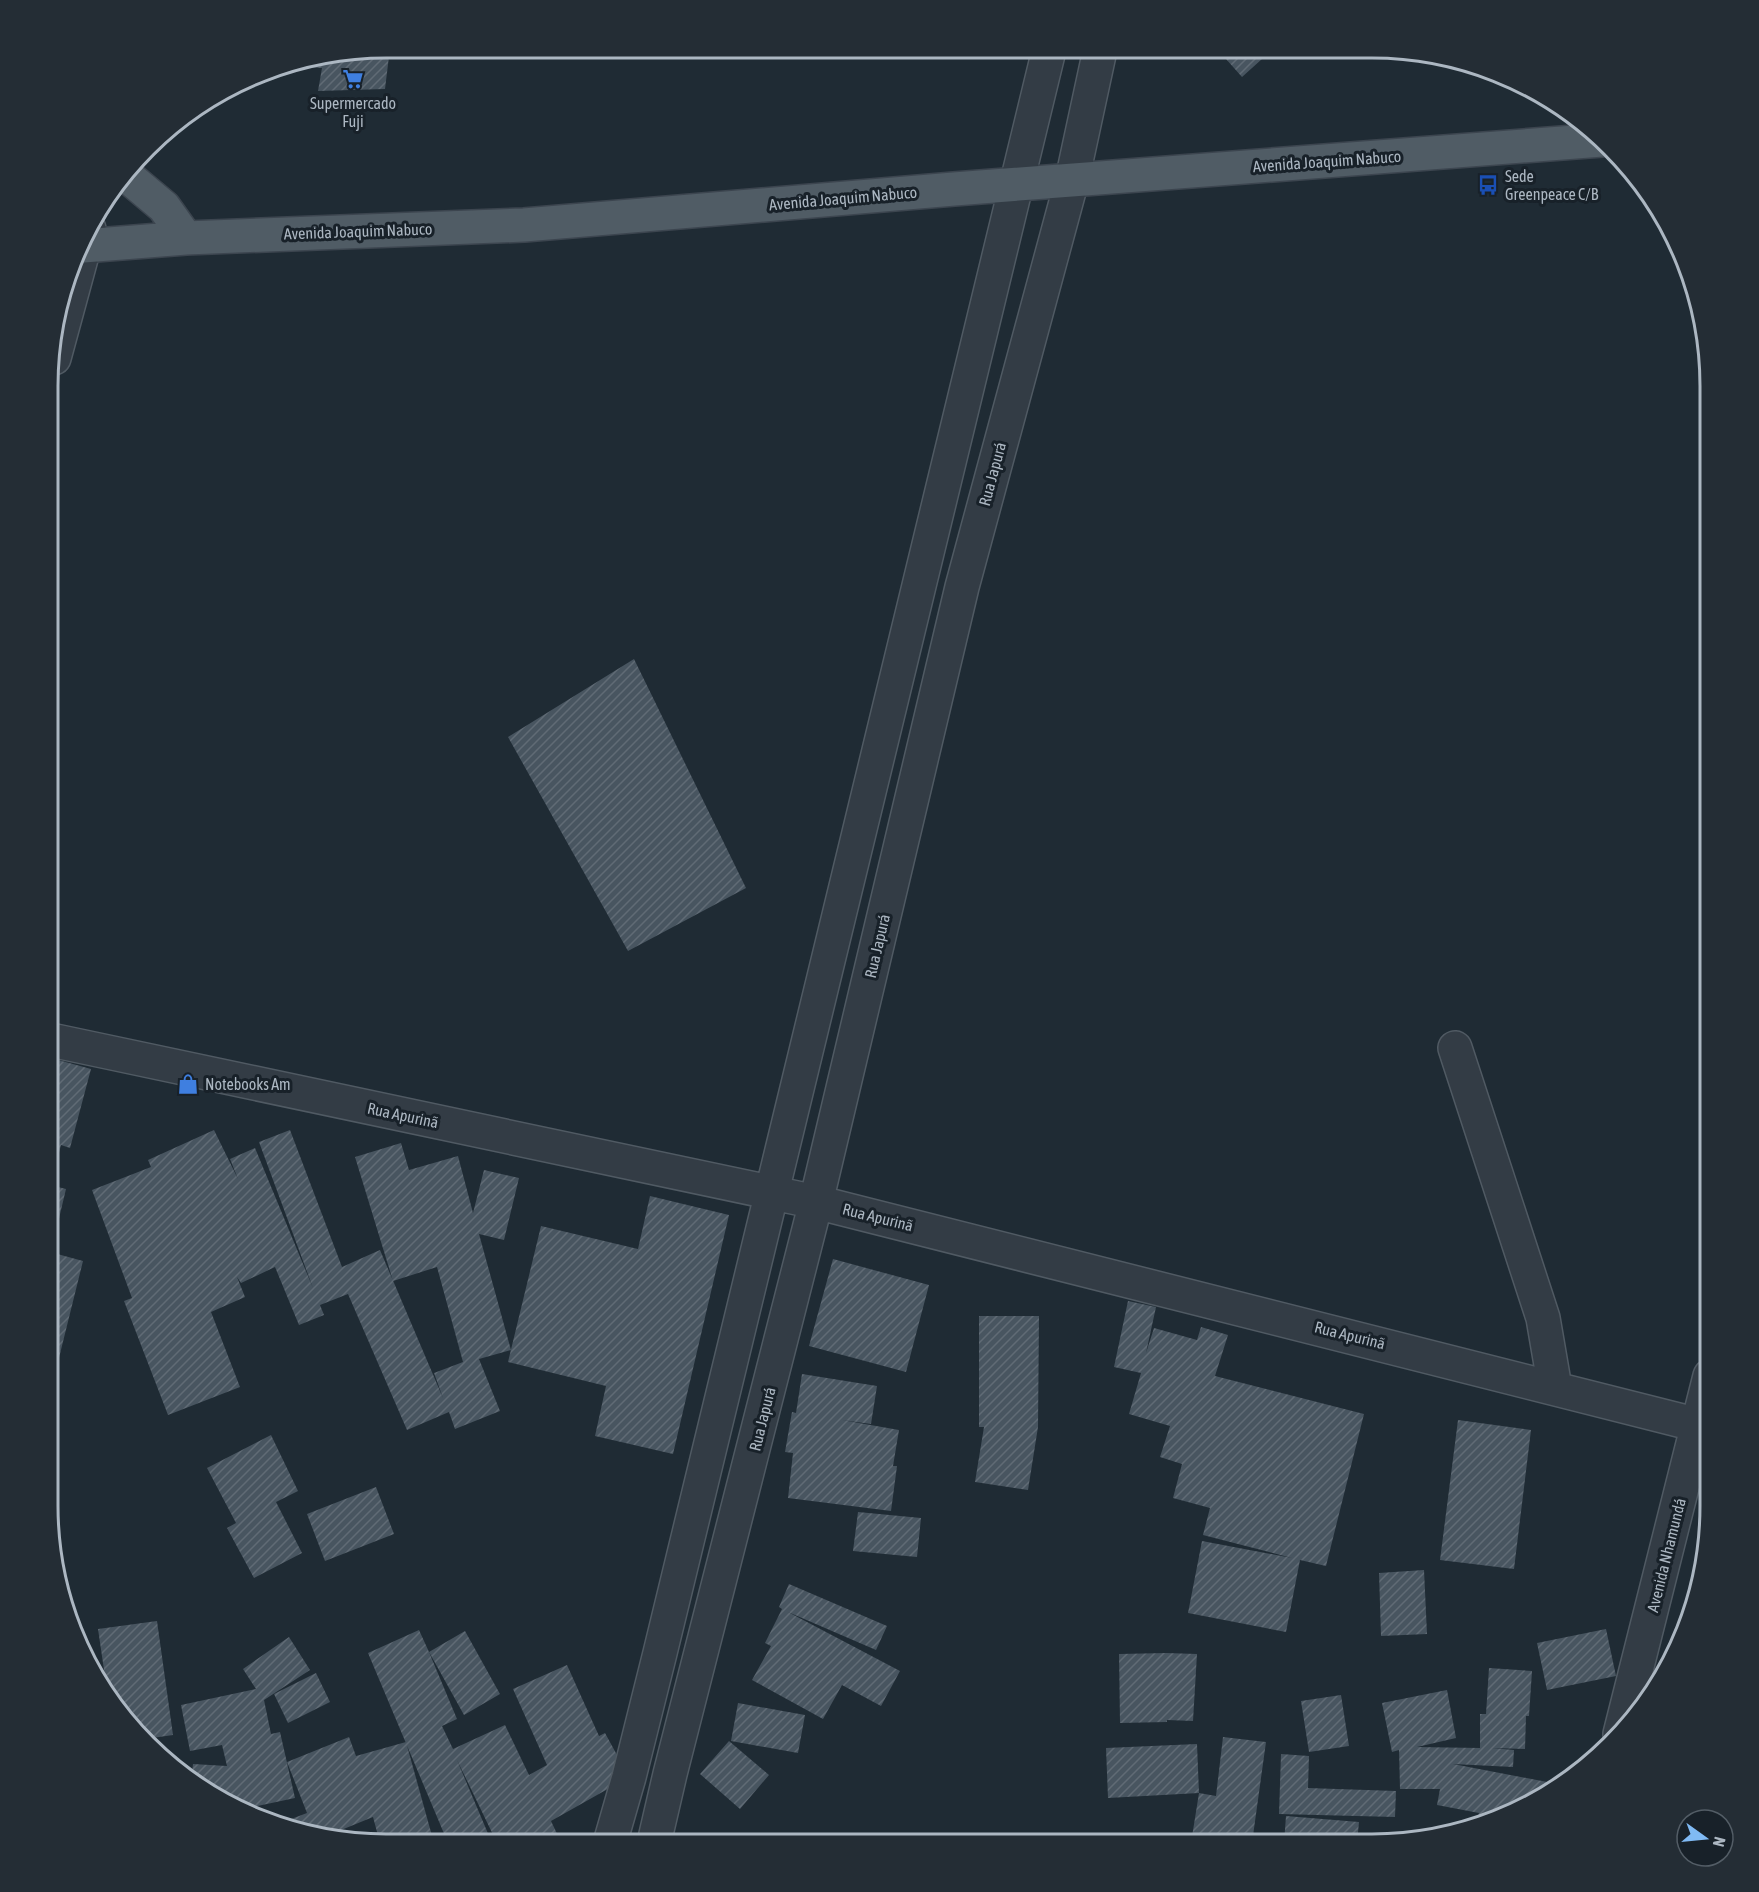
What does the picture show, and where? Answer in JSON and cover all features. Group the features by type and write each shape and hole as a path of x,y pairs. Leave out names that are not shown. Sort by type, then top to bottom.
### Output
{"main road":[{"name":"Avenida Joaquim Nabuco","path":"93,240 524,225 1017,184 1590,141"},
{"path":"132,180 164,207 186,238"}],"street":[{"path":"613,1834 632,1766 1047,59"},
{"name":"Rua Japurá","path":"656,1834 816,1202 962,587 1072,180 1098,59"},
{"name":"Rua Apurinã","path":"59,1042 816,1202 1700,1425"},
{"path":"1455,1048 1543,1318 1555,1388"},
{"name":"Avenida Nhamundá","path":"1625,1714 1700,1441"},
{"name":"Avenida Nhamundá","path":"1662,1660 1700,1509"}],"building":[{"name":"Supermercado Fuji","path":"389,59 385,89 318,91 322,68 313,67 344,61"},
{"path":"1226,59 1262,59 1242,77"},
{"path":"634,659 746,888 628,951 508,737"},
{"path":"59,1060 91,1069 70,1148 61,1145 59,1153"},
{"path":"214,1130 238,1179 230,1159 255,1148 313,1288 259,1142 290,1130 342,1267 380,1250 392,1279 355,1157 401,1143 409,1170 458,1156 473,1213 484,1170 519,1178 504,1240 479,1234 511,1350 479,1359 500,1411 455,1429 449,1412 407,1430 348,1294 320,1305 324,1315 299,1325 275,1267 241,1283 237,1277 245,1297 211,1312 240,1387 168,1415 124,1301 132,1298 92,1190 151,1167 148,1160","holes":["437,1267 463,1362 434,1373 443,1398 393,1281"]},
{"path":"59,1187 66,1189 59,1218"},
{"path":"650,1196 729,1215 673,1454 595,1436 606,1386 508,1362 541,1226 638,1249"},
{"path":"59,1254 83,1261 59,1358"},
{"path":"833,1259 929,1285 906,1372 809,1346"},
{"path":"1128,1301 1156,1307 1146,1353 1154,1328 1197,1340 1201,1327 1228,1335 1215,1376 1364,1414 1326,1566 1300,1560 1286,1632 1188,1613 1202,1541 1292,1558 1203,1535 1210,1508 1173,1498 1182,1464 1160,1457 1170,1426 1129,1414 1141,1373 1114,1367"},
{"path":"979,1316 1039,1316 1038,1427 1028,1490 975,1482 984,1427 979,1427"},
{"path":"802,1374 877,1386 871,1424 842,1420 899,1430 893,1466 897,1466 891,1511 788,1498 793,1453 785,1452 792,1412 796,1413"},
{"path":"1458,1420 1531,1430 1514,1569 1440,1560"},
{"path":"271,1435 298,1491 276,1502 302,1553 254,1578 227,1528 236,1523 207,1468"},
{"path":"376,1487 394,1534 325,1561 307,1514"},
{"path":"858,1512 921,1518 917,1557 853,1551"},
{"path":"1424,1570 1427,1634 1381,1636 1379,1573"},
{"path":"789,1584 887,1626 876,1650 788,1612 900,1671 881,1706 842,1685 823,1719 752,1680 771,1646 765,1643 782,1609 779,1607"},
{"path":"157,1621 173,1735 156,1738 126,1705 104,1673 98,1629"},
{"path":"1606,1629 1616,1676 1547,1690 1537,1643"},
{"path":"419,1630 457,1719 442,1726 453,1749 505,1725 529,1775 547,1765 513,1689 567,1665 599,1736 605,1733 629,1777 551,1821 557,1834 493,1834 457,1760 488,1834 444,1834 368,1653"},
{"path":"465,1631 500,1694 464,1715 429,1652"},
{"path":"289,1637 310,1670 264,1700 271,1734 280,1732 295,1798 255,1806 223,1790 192,1770 193,1764 227,1766 222,1745 190,1751 181,1705 256,1689 243,1669"},
{"path":"1119,1654 1197,1654 1193,1721 1120,1723"},
{"path":"1489,1668 1532,1671 1529,1716 1526,1716 1525,1749 1492,1748 1514,1750 1513,1767 1453,1764 1548,1782 1517,1800 1478,1816 1479,1813 1437,1805 1440,1789 1400,1789 1399,1750 1392,1752 1382,1703 1447,1690 1456,1738 1417,1747 1480,1748 1480,1714 1486,1714"},
{"path":"316,1673 330,1702 288,1723 274,1694"},
{"path":"1341,1695 1349,1746 1309,1752 1301,1701"},
{"path":"738,1703 805,1715 798,1753 731,1741"},
{"path":"349,1737 356,1756 406,1742 432,1834 377,1834 373,1817 340,1830 291,1819 307,1813 287,1762"},
{"path":"1223,1737 1266,1742 1253,1834 1192,1834 1199,1793 1216,1796"},
{"path":"729,1741 769,1775 740,1809 700,1774"},
{"path":"1197,1744 1199,1793 1108,1798 1106,1748"},
{"path":"1281,1754 1309,1756 1308,1788 1396,1791 1395,1817 1279,1814"},
{"path":"1286,1816 1359,1822 1358,1834 1285,1834"}],"place":[{"name":"Supermercado Fuji","path":"353,79"},
{"name":"Sede Greenpeace C/B","path":"1488,185"},
{"name":"Notebooks Am","path":"188,1084"}]}
